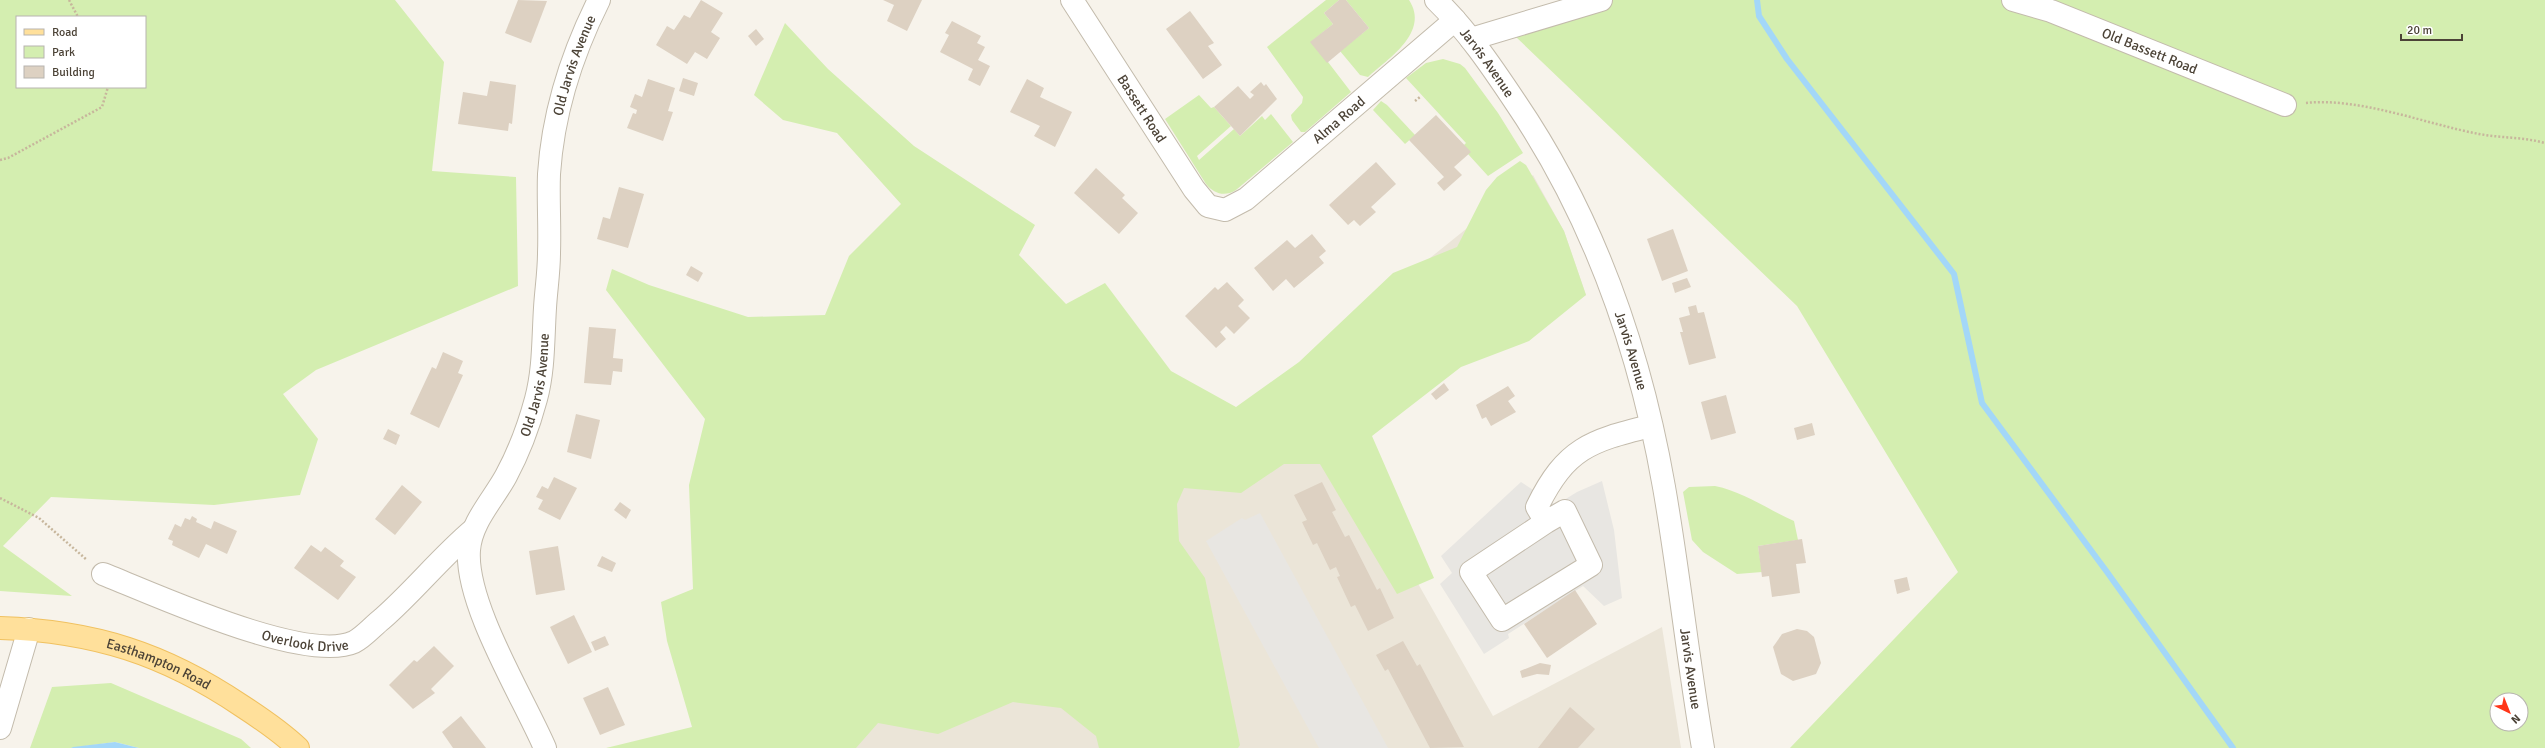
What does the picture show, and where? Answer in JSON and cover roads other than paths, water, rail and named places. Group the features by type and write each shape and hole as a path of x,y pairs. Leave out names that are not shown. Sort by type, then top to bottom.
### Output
{"main road":[{"name":"Easthampton Road","path":"0,628 67,633 162,660 206,682 285,736 298,748"}],"street":[{"name":"Old Jarvis Avenue","path":"545,748 486,624 476,597 469,550 474,530 507,475 527,427 537,396 544,336 549,255 549,175 554,134 575,53 599,0"},
{"name":"Bassett Road","path":"1072,0 1194,189 1208,206 1219,210"},
{"name":"Jarvis Avenue","path":"1436,0 1470,39 1539,139 1593,239 1624,322 1664,484 1690,676 1703,748"},
{"path":"1470,39 1601,0"},
{"name":"Old Bassett Road","path":"2013,0 2051,11 2285,105"},
{"name":"Alma Road","path":"1219,210 1230,209 1246,199 1455,20"},
{"path":"1546,522 1537,507 1546,487 1564,464 1603,438 1650,426"},
{"path":"1565,511 1591,565 1502,620 1471,572 1546,522 1565,511"},
{"name":"Overlook Drive","path":"103,574 246,630 300,643 328,647 353,642 363,636 409,594 455,546 474,530"},
{"path":"0,728 3,707 29,629"}],"water":[{"path":"115,742 139,748 71,748 73,747"}],"waterway":[{"path":"1757,0 1759,16 1787,59 1954,274 1982,403 2107,572 2233,748"}]}
